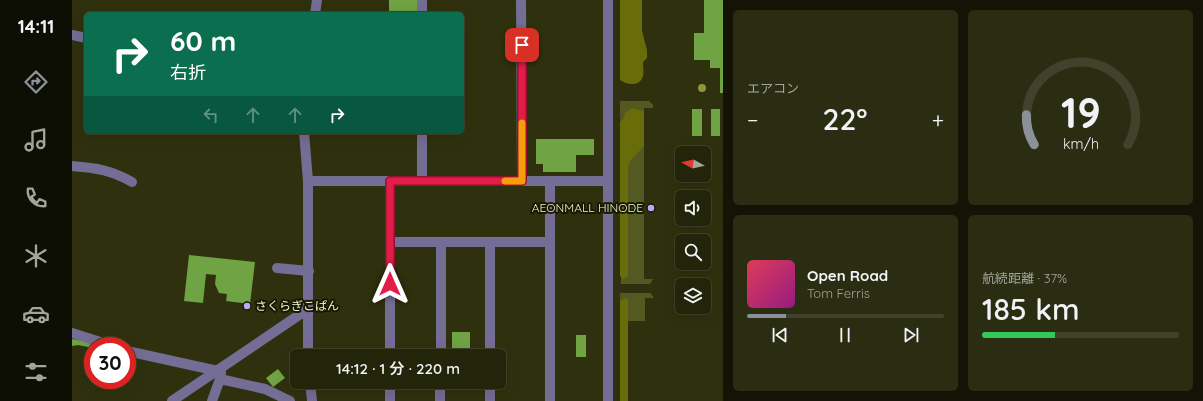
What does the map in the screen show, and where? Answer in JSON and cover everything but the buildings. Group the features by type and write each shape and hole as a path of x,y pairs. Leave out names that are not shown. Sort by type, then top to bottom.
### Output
{"street":[{"path":"315,12 317,0"},
{"path":"422,0 422,12"},
{"path":"521,0 522,181"},
{"path":"608,0 608,401"},
{"path":"72,35 84,38"},
{"path":"304,134 308,181 308,349"},
{"path":"422,134 422,181"},
{"path":"72,166 98,168 115,172 132,182"},
{"path":"308,181 608,181"},
{"path":"390,181 390,349"},
{"path":"550,181 550,401"},
{"path":"390,242 550,242"},
{"path":"440,349 441,242"},
{"path":"490,242 490,349"},
{"path":"277,268 308,271"},
{"path":"172,401 220,373 308,309"},
{"path":"72,333 85,337"},
{"path":"136,352 220,373 265,389 290,401"},
{"path":"212,401 220,373"},
{"path":"311,389 312,401"},
{"path":"390,389 390,401"},
{"path":"440,389 440,401"},
{"path":"490,389 490,401"}],"green space":[{"path":"620,101 649,101 653,105 653,108 644,108 644,279 653,279 650,284 621,284"},
{"path":"620,293 650,293 653,296 653,298 645,298 645,321 628,321 628,401 620,401"}],"shaded area":[{"path":"620,0 642,0 642,31 647,50 647,58 643,62 643,74 641,80 633,84 620,80"},
{"path":"632,108 644,111 644,146 630,161 628,167 628,276 623,279 620,276 620,122 624,118 625,113"},
{"path":"626,298 628,300 628,401 620,401 620,301"}],"slow traffic":[{"path":"505,181 522,181 522,123"}],"place":[{"name":"AEONMALL HINODE","path":"651,208"},
{"name":"さくらぎこぱん","path":"247,306"}],"route":[{"path":"390,284 390,181 522,181 522,45"}]}
